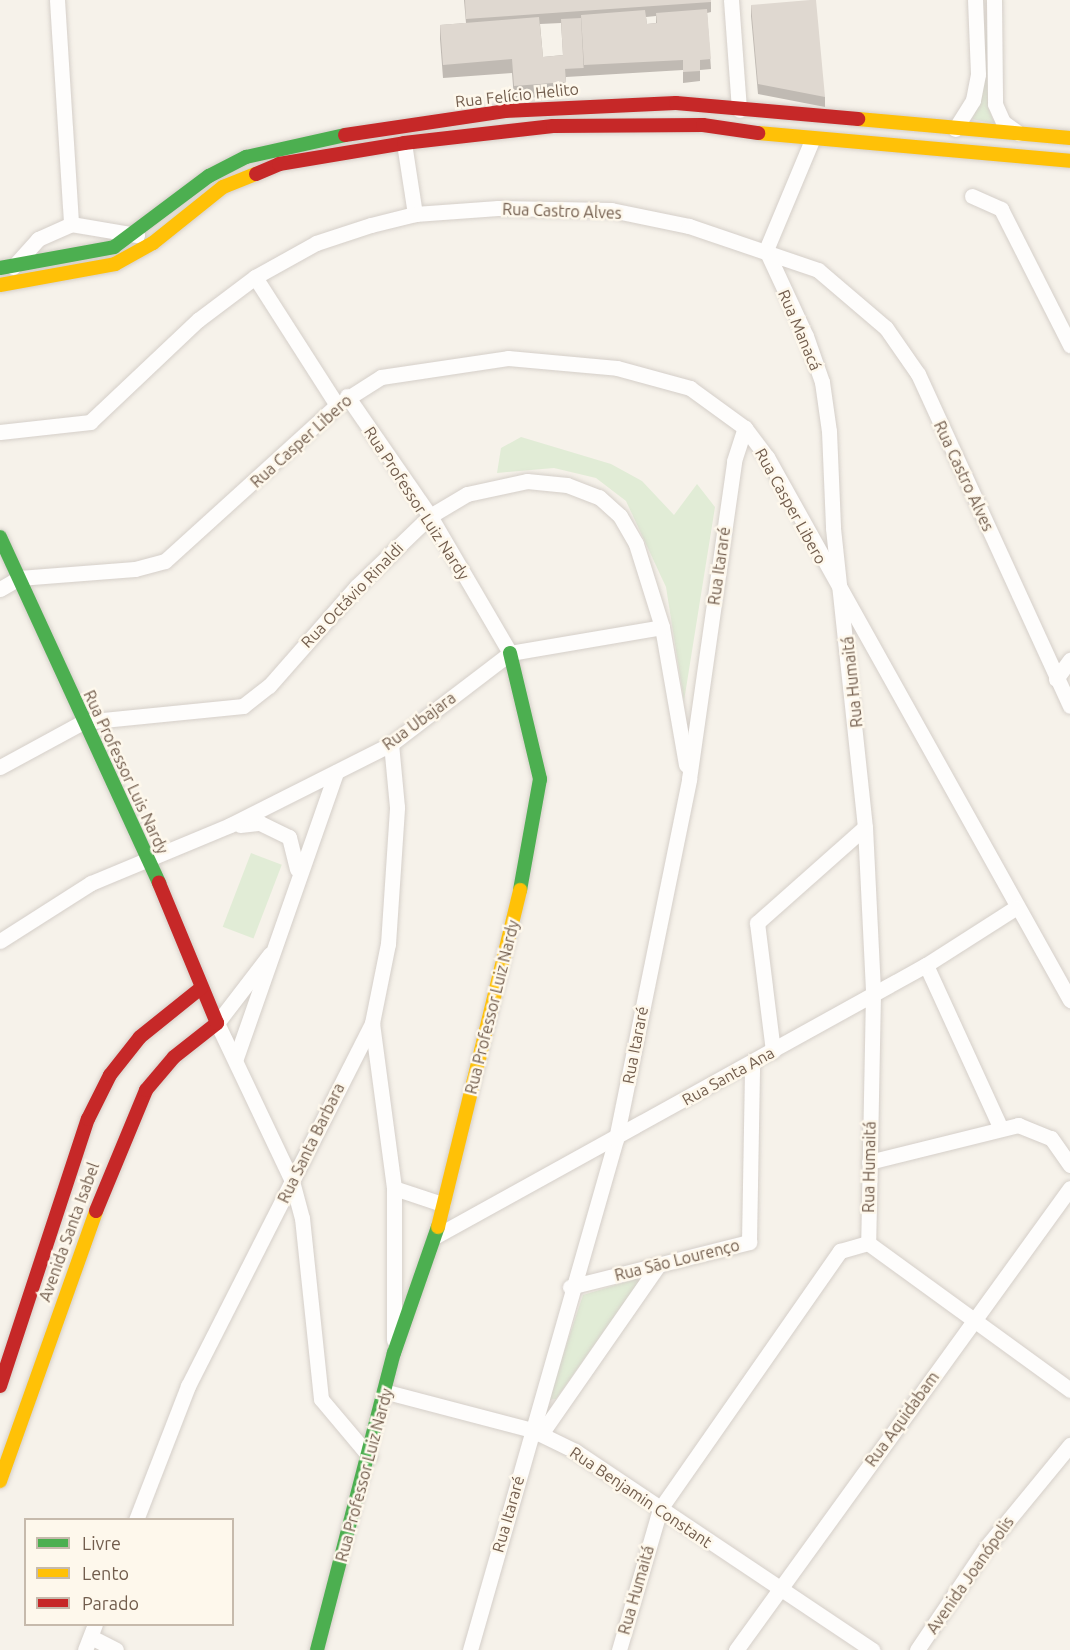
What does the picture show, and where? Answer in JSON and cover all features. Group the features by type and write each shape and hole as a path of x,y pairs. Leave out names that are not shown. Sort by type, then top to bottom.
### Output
{"main road":[{"name":"Rua Felício Helito","path":"6,268 89,254 137,236 227,165 314,140 554,106 676,104 1070,138"},
{"path":"0,285 115,264 153,243 223,187 279,164 404,143 553,126 702,125 812,140 1070,161"},
{"name":"Rua Professor Luis Nardy","path":"0,537 83,722 149,857 217,1023"},
{"name":"Rua Professor Luiz Nardy","path":"316,1650 387,1392 394,1353 436,1236 535,830 540,779 534,738 510,653"},
{"name":"Avenida Santa Isabel","path":"0,1386 88,1119 110,1075 140,1037 201,988"},
{"name":"Avenida Santa Isabel","path":"0,1481 120,1140 146,1090 174,1057 217,1023"}],"street":[{"path":"57,0 71,224"},
{"path":"731,0 739,110"},
{"path":"955,129 973,100 978,74 975,0"},
{"path":"994,0 995,104 1003,122 1018,133"},
{"path":"766,250 812,140"},
{"path":"404,143 415,214"},
{"path":"972,196 1001,209 1070,345"},
{"name":"Rua Castro Alves","path":"0,432 90,422 198,320 255,277 316,243 415,214 498,208 611,210 689,226 766,250 818,270 886,328 918,374 1070,706"},
{"path":"6,268 38,240 71,224 137,236"},
{"name":"Rua Manacá","path":"766,250 822,382 844,602"},
{"name":"Rua Professor Luiz Nardy","path":"255,277 342,401 430,516 510,653"},
{"name":"Rua Casper Libero","path":"0,589 19,578 135,569 165,561 342,401 381,377 425,367 508,358 560,360 616,368 690,388 746,428 1015,908 1070,1000"},
{"name":"Rua Itararé","path":"470,1650 536,1432 570,1287 616,1139 689,779 734,461 746,428"},
{"name":"Rua Octávio Rinaldi","path":"0,767 83,722 218,712 250,702 430,516 495,484 567,485 599,497 620,516 636,544 662,627 689,779"},
{"name":"Rua Humaitá","path":"619,1650 660,1509 840,1251 868,1243 873,993 865,827 844,602"},
{"name":"Rua Ubajara","path":"0,941 91,883 230,825 391,744 510,653 662,627"},
{"path":"1056,679 1070,660"},
{"name":"Rua Santa Barbara","path":"137,1518 188,1386 372,1023 388,944 397,807 391,744"},
{"path":"236,1058 270,954 336,772"},
{"path":"230,825 260,823 289,837 297,853 297,878"},
{"path":"772,1051 757,923 865,827"},
{"name":"Rua Santa Ana","path":"436,1236 616,1139 926,965 1015,908"},
{"path":"270,954 217,1023 236,1058 292,1181 302,1218 315,1377 334,1419 369,1455"},
{"path":"926,965 1000,1127"},
{"path":"372,1023 394,1188 394,1353"},
{"name":"Rua São Lourenço","path":"570,1287 746,1244 751,1238 752,1062"},
{"path":"869,1162 1000,1127 1035,1128 1051,1138 1070,1165"},
{"path":"394,1188 442,1204"},
{"name":"Rua Aquidabam","path":"735,1650 1070,1188"},
{"path":"868,1243 1070,1390"},
{"path":"536,1432 659,1264"},
{"name":"Rua Benjamin Constant","path":"387,1392 536,1432 575,1451 872,1650"},
{"name":"Avenida Joanópolis","path":"917,1650 987,1546 1070,1445"},
{"path":"90,1637 116,1650"}],"green space":[{"path":"987,23 988,107 995,124 972,119 982,97"},
{"path":"521,437 611,464 642,481 674,515 697,484 715,507 684,701 666,587 626,501 596,478 554,468 497,473 501,448"},
{"path":"251,853 282,865 253,939 223,927"},
{"path":"642,1277 556,1399 548,1400 583,1295"}],"building":[{"path":"465,0 711,0 711,2 466,19"},
{"path":"816,0 825,97 758,84 751,5"},
{"path":"707,9 711,59 700,60 700,71 683,72 683,60 584,65 581,15 645,10 647,24 657,23 656,13"},
{"path":"539,17 543,57 564,55 566,82 514,86 512,59 443,65 440,25"},
{"path":"581,18 584,68 564,69 561,19"}],"traffic: fast":[{"path":"0,268 114,247 209,176 246,157 345,135"},
{"path":"0,537 159,883"},
{"path":"510,653 540,779 520,890"},
{"path":"317,1650 394,1353 438,1227"}],"traffic: slow":[{"path":"858,119 1070,138"},
{"path":"758,133 1070,161"},
{"path":"0,285 115,264 153,243 223,187 256,174"},
{"path":"438,1227 520,890"},
{"path":"0,1481 96,1211"}],"traffic: jam":[{"path":"345,135 505,111 676,103 858,119"},
{"path":"256,174 279,164 404,143 553,126 703,125 758,133"},
{"path":"96,1211 146,1090 174,1057 217,1023 159,883"},
{"path":"0,1386 88,1119 110,1075 140,1037 201,988"}]}
